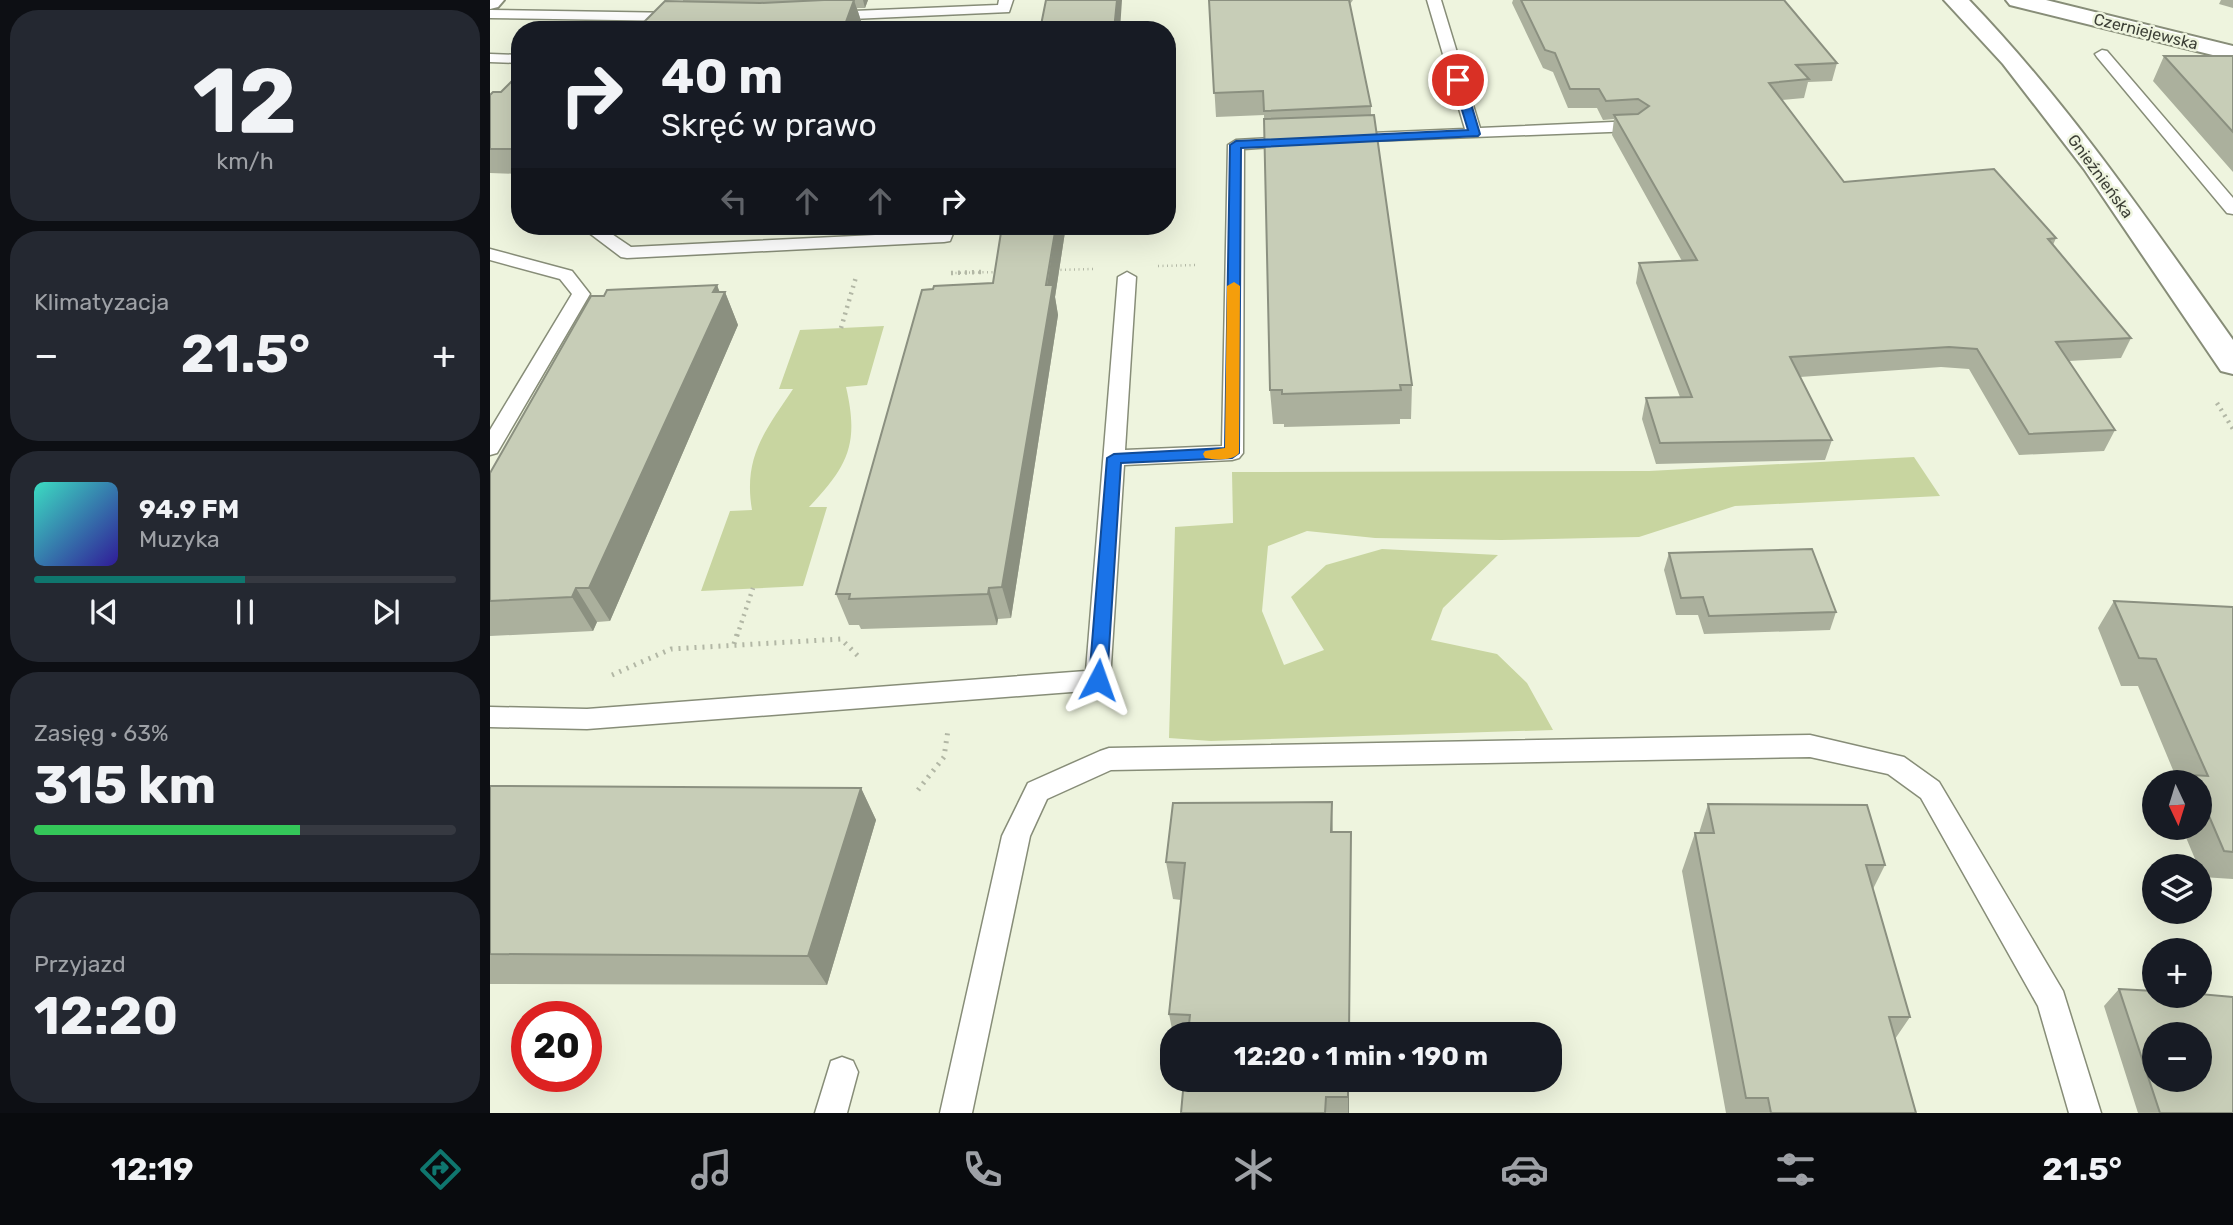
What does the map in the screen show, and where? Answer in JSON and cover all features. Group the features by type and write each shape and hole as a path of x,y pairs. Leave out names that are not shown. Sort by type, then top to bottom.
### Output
{"street":[{"name":"Gnieźnieńska","path":"1956,0 2012,59 2094,164 2233,364"},
{"name":"Czerniejewska","path":"2018,0 2233,53"}],"lane":[{"path":"820,16 927,6 1004,9 1006,0"},
{"path":"1434,0 1474,134"},
{"path":"490,15 700,18"},
{"path":"2102,54 2233,209"},
{"path":"490,59 511,59"},
{"path":"1114,458 1232,453 1236,145 1635,126"},
{"path":"602,235 627,253 945,235"},
{"path":"490,254 566,275 581,294 490,448"},
{"path":"490,717 587,719 1098,680 1127,277"},
{"path":"956,1113 1016,836 1037,791 1108,759 1810,746 1895,765 1930,790 2052,1001 2085,1113"},
{"path":"831,1113 842,1072"}],"path":[{"path":"841,328 857,276"},
{"path":"734,644 753,588"},
{"path":"603,679 671,649 734,644 841,639 864,662"}],"green space":[{"path":"884,326 867,385 846,387 851,439 842,465 809,507 827,507 803,586 701,591 730,511 752,510 750,491 754,459 765,432 793,389 779,389 800,330"},
{"path":"1914,457 1940,496 1735,506 1639,537 1501,540 1375,538 1307,531 1268,546 1262,611 1284,665 1324,650 1291,597 1326,565 1382,549 1498,555 1443,608 1431,640 1497,654 1527,683 1553,730 1211,741 1169,738 1175,527 1233,523 1232,472 1649,471"}],"building":[{"path":"854,0 846,21 645,21 665,1 760,3"},
{"path":"1046,0 1117,0 1115,21 1042,21"},
{"path":"1209,0 1349,0 1371,106 1264,111 1263,91 1214,93"},
{"path":"1521,0 1784,0 1837,63 1796,65 1809,79 1769,83 1844,182 1994,169 2056,238 2048,239 2131,338 2056,342 2115,430 2029,434 1977,349 1949,347 1790,357 1832,440 1660,443 1646,398 1692,397 1639,263 1697,260 1614,115 1638,114 1649,106 1638,99 1606,101 1599,89 1570,89 1555,53 1545,50"},
{"path":"2164,56 2233,56 2233,132"},
{"path":"511,82 511,149 490,149 490,95 493,92 501,92"},
{"path":"1374,115 1412,385 1400,385 1401,390 1282,394 1282,390 1270,390 1264,119"},
{"path":"1001,235 1054,235 1046,285 1053,285 1002,587 989,588 988,594 849,599 850,594 836,594 922,290 933,289 934,286 993,283"},
{"path":"717,285 713,292 725,292 589,588 576,588 572,597 490,601 490,473 591,296 604,296 607,290"},
{"path":"1812,549 1836,612 1709,616 1703,597 1681,598 1669,553"},
{"path":"2114,601 2233,607 2233,852 2224,851 2212,823 2212,770 2205,770 2156,659 2139,658"},
{"path":"490,786 861,788 808,956 490,954"},
{"path":"1332,802 1331,832 1351,832 1349,1022 1189,1022 1190,1015 1169,1014 1185,863 1166,862 1173,803"},
{"path":"1708,804 1867,805 1885,865 1866,865 1910,1017 1889,1017 1916,1113 1771,1113 1768,1098 1746,1098 1695,833 1714,833"},
{"path":"2119,989 2142,990 2142,1008 2212,1008 2212,995 2233,997 2233,1113 2160,1113 2153,1092 2212,1092 2212,1022 2142,1022 2142,1059"},
{"path":"1183,1092 1348,1092 1348,1097 1326,1097 1325,1113 1181,1113"}],"slow traffic":[{"path":"1211,454 1232,453 1234,286"}],"route":[{"path":"1098,680 1114,458 1232,453 1236,145 1474,134 1458,80"}]}
